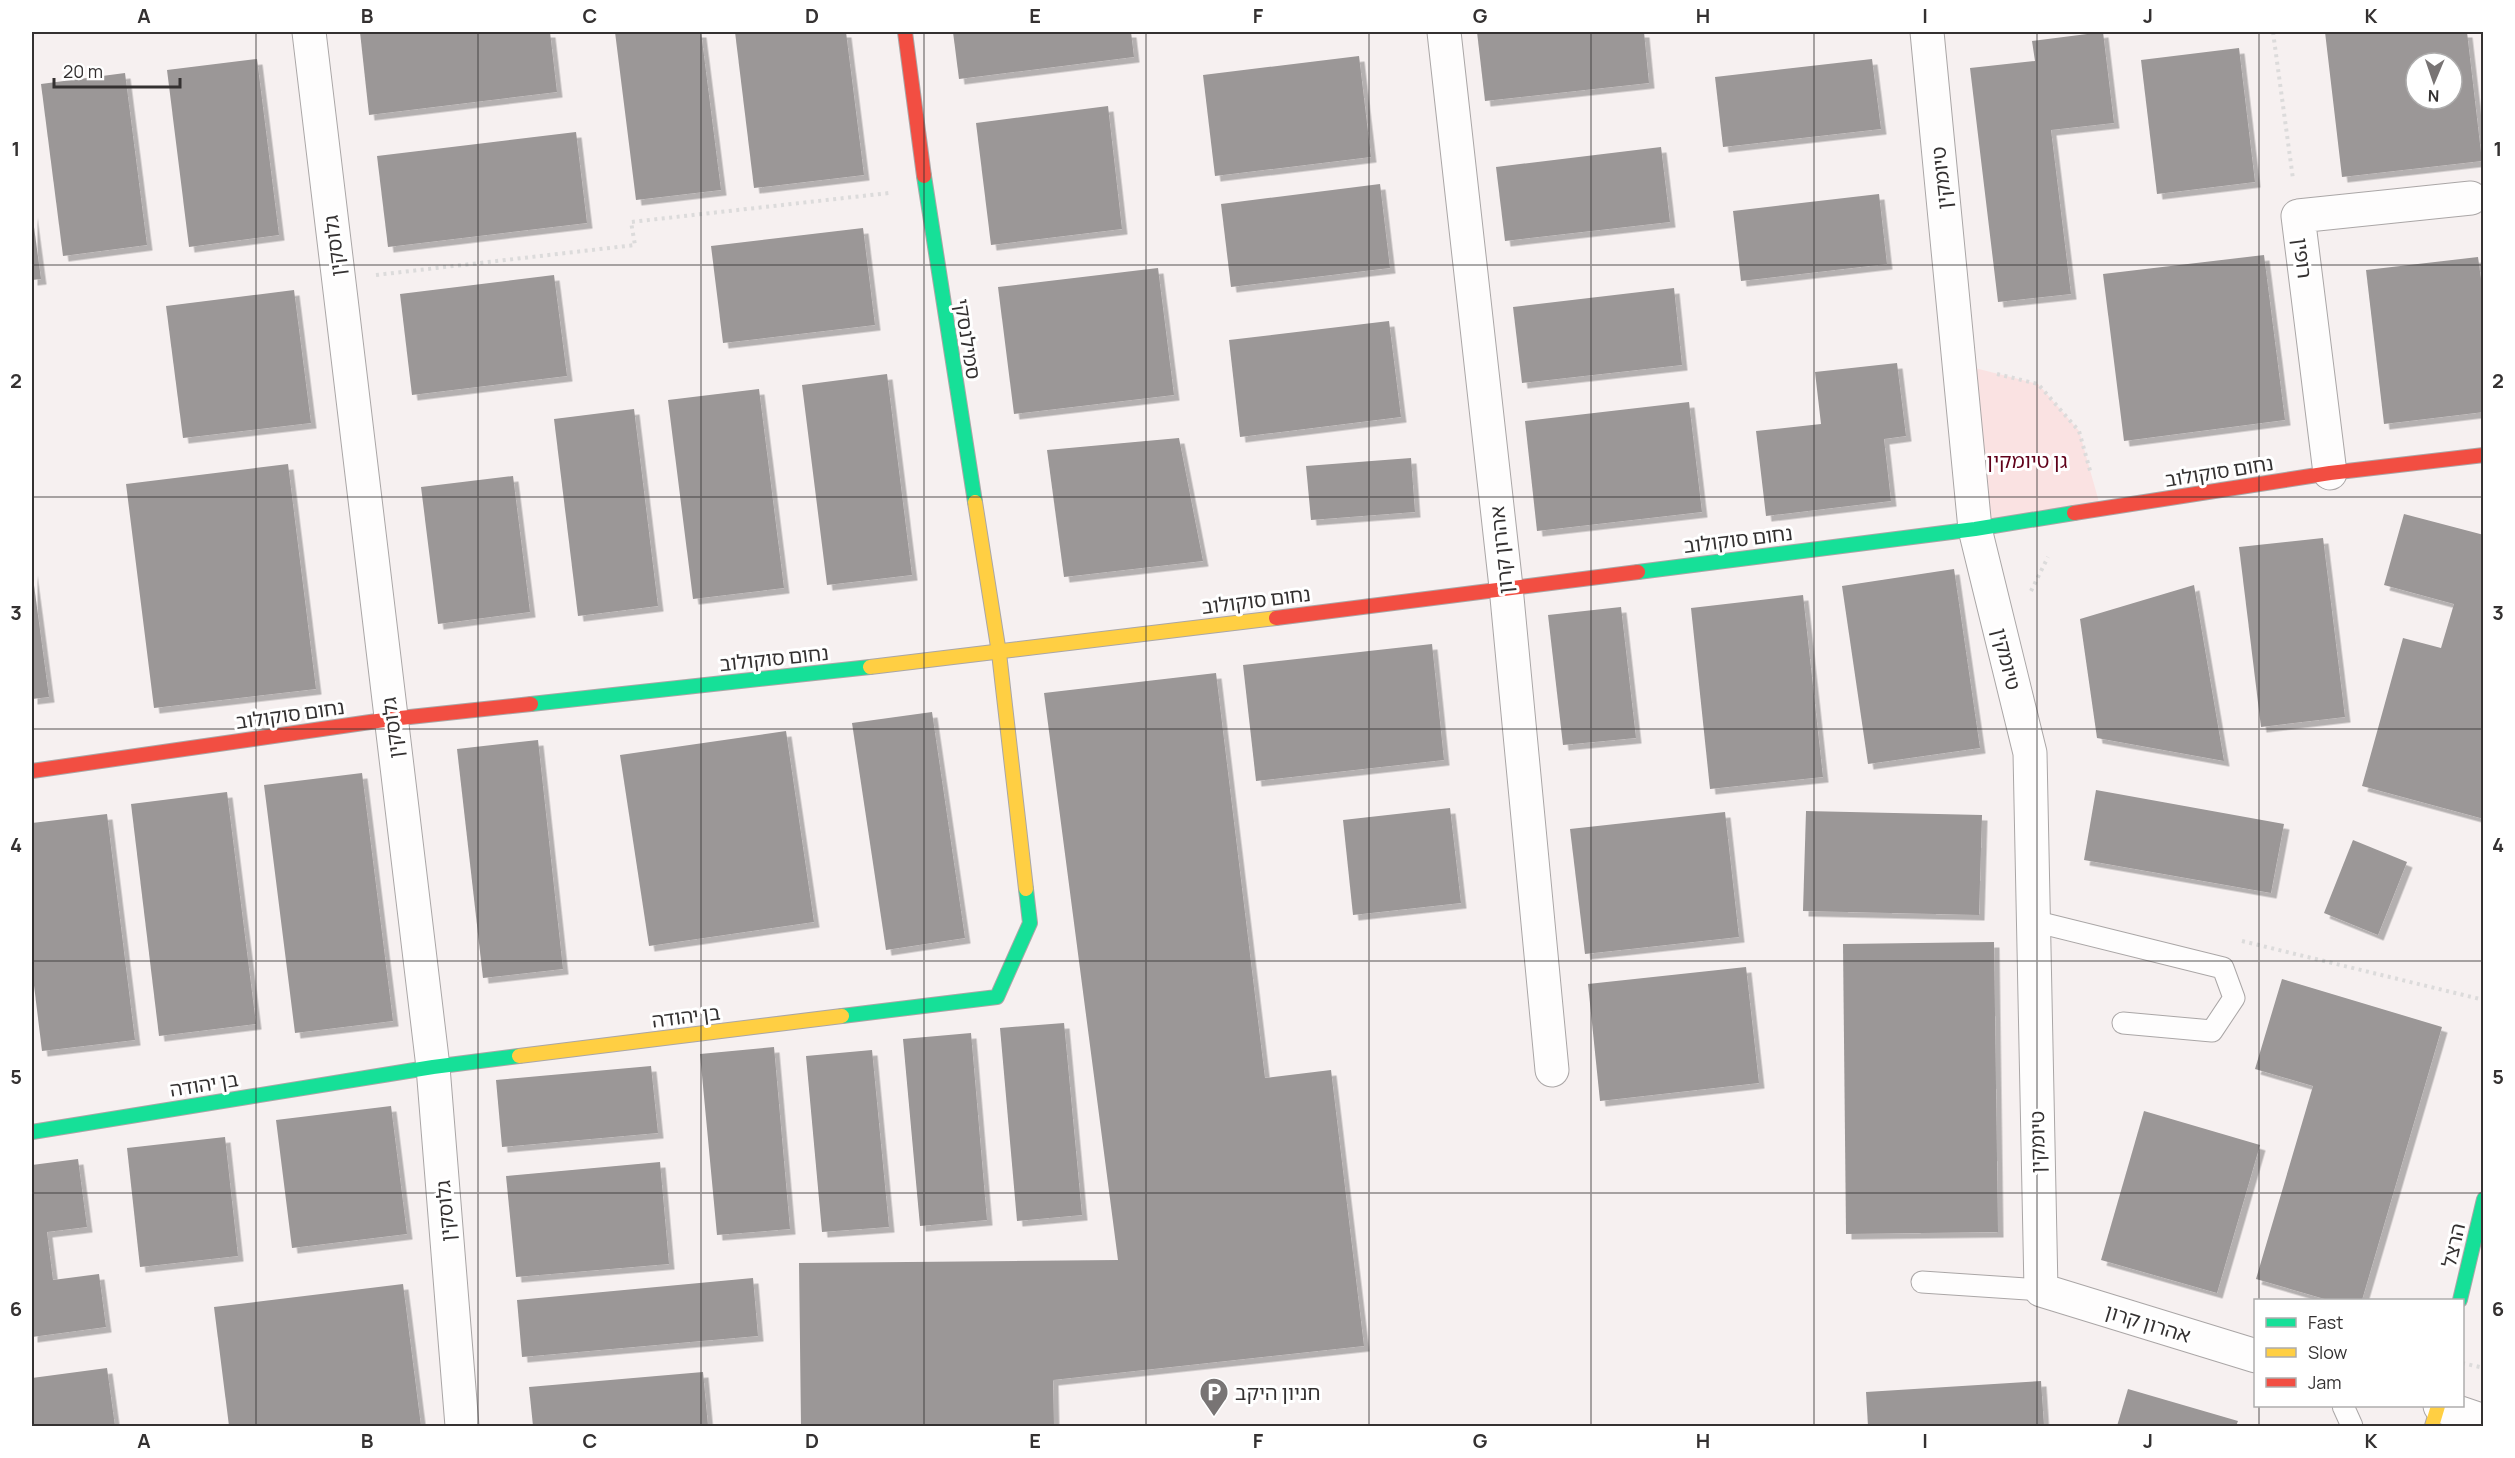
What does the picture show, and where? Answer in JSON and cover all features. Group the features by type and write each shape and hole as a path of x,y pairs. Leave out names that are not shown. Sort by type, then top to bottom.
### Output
{"street":[{"name":"גלוסקין","path":"309,32 433,1067 462,1426"},
{"name":"סמילנסקי","path":"905,32 926,189 999,653"},
{"name":"אהרון קרון","path":"1444,32 1506,587 1552,1070"},
{"path":"1927,32 1932,32"},
{"name":"טיומקין","path":"1927,32 1976,529 2030,753 2041,1290"},
{"name":"רופין","path":"2330,473 2298,216 2471,198"},
{"name":"נחום סוקולוב","path":"32,771 391,719 999,653 1976,529 2330,473 2484,454"},
{"name":"בן יהודה","path":"32,1132 433,1067 998,997 1030,923 999,653"},
{"name":"הרצל","path":"2460,1299 2484,1199"},
{"name":"אהרון קרון","path":"2041,1290 2254,1355"},
{"path":"2432,1426 2439,1407"},
{"path":"2442,1407 2484,1421"}],"lane":[{"path":"2033,921 2223,968 2234,998 2212,1031 2123,1023"},
{"path":"1922,1282 2041,1290"},
{"path":"2343,1407 2352,1426"}],"path":[{"path":"2273,32 2298,216"},
{"path":"338,279 635,246 631,222 926,189"},
{"path":"1959,364 2038,384 2079,431 2101,509"},
{"path":"2004,644 2070,514"},
{"path":"2237,939 2484,1000"},
{"path":"2464,1363 2484,1368"}],"green space":[{"name":"גן טיומקין","path":"1959,364 2038,384 2079,431 2101,509 1975,529"}],"building":[{"path":"360,32 550,32 557,92 369,115"},
{"path":"615,32 701,32 721,190 636,200"},
{"path":"735,32 846,32 864,175 754,188"},
{"path":"953,32 1131,32 1134,57 959,79"},
{"path":"1477,32 1644,32 1649,83 1485,101"},
{"path":"2103,32 2114,123 2051,130 2071,294 1998,302 1970,68 2035,61 2032,41"},
{"path":"2325,32 2467,32 2482,161 2342,177"},
{"path":"2239,48 2255,182 2157,194 2141,60"},
{"path":"1359,56 1371,157 1215,176 1203,75"},
{"path":"257,59 279,235 189,247 167,70"},
{"path":"1872,59 1881,129 1723,147 1715,77"},
{"path":"125,73 147,245 63,256 41,84"},
{"path":"1108,106 1122,229 991,245 976,123"},
{"path":"576,132 587,223 388,247 377,156"},
{"path":"1661,147 1670,222 1505,241 1496,167"},
{"path":"1380,184 1390,268 1231,287 1221,204"},
{"path":"1879,194 1887,264 1741,281 1733,211"},
{"path":"32,212 41,279 32,280"},
{"path":"863,228 875,325 723,343 711,246"},
{"path":"2264,255 2285,420 2124,441 2103,274"},
{"path":"2478,257 2484,301 2484,412 2384,424 2366,270"},
{"path":"1158,268 1174,395 1014,414 998,287"},
{"path":"554,275 567,376 412,395 400,294"},
{"path":"1674,288 1682,365 1522,383 1513,307"},
{"path":"294,290 311,423 183,438 166,306"},
{"path":"1389,321 1401,417 1240,437 1229,340"},
{"path":"1897,363 1906,436 1884,439 1891,501 1766,516 1756,431 1821,424 1815,372"},
{"path":"887,374 912,575 827,585 802,385"},
{"path":"759,389 784,588 693,599 668,400"},
{"path":"1689,402 1702,512 1537,531 1525,421"},
{"path":"634,409 658,606 578,616 554,419"},
{"path":"1179,438 1203,561 1064,577 1047,450"},
{"path":"1411,458 1415,512 1311,520 1306,466"},
{"path":"288,464 316,689 154,708 126,484"},
{"path":"513,476 530,612 438,624 421,487"},
{"path":"2404,514 2484,535 2484,819 2362,786 2403,638 2441,648 2454,604 2384,585"},
{"path":"2323,538 2345,717 2261,727 2239,547"},
{"path":"1954,569 1980,748 1868,764 1842,586"},
{"path":"32,570 49,697 32,699"},
{"path":"2194,585 2224,761 2097,738 2080,619"},
{"path":"1803,595 1823,777 1710,789 1691,608"},
{"path":"1621,607 1636,738 1563,745 1548,615"},
{"path":"1432,644 1444,760 1256,781 1243,665"},
{"path":"1216,673 1265,1078 1331,1070 1364,1346 1053,1380 1054,1426 801,1426 799,1263 1118,1260 1044,693"},
{"path":"932,712 965,938 886,950 852,723"},
{"path":"786,731 814,922 649,946 620,755"},
{"path":"538,740 563,969 483,978 457,749"},
{"path":"362,773 393,1021 295,1033 264,785"},
{"path":"2096,790 2284,824 2271,893 2084,860"},
{"path":"227,792 256,1024 159,1036 131,804"},
{"path":"1450,808 1461,903 1353,915 1343,820"},
{"path":"1806,811 1982,815 1979,915 1803,911"},
{"path":"1725,812 1739,937 1585,954 1570,829"},
{"path":"107,814 135,1040 42,1051 32,969 32,823"},
{"path":"2353,840 2407,862 2378,935 2324,913"},
{"path":"1994,942 1998,1232 1846,1234 1843,944"},
{"path":"1746,967 1759,1083 1600,1101 1588,984"},
{"path":"2282,979 2442,1027 2362,1299 2325,1299 2256,1279 2313,1086 2255,1069"},
{"path":"1064,1023 1082,1215 1017,1221 1000,1028"},
{"path":"971,1033 987,1220 920,1226 903,1039"},
{"path":"774,1047 790,1229 717,1235 700,1054"},
{"path":"872,1050 889,1227 822,1232 806,1056"},
{"path":"651,1066 658,1133 502,1147 496,1080"},
{"path":"391,1106 407,1234 292,1248 276,1120"},
{"path":"2144,1111 2260,1145 2217,1293 2101,1260"},
{"path":"225,1137 238,1256 140,1267 127,1148"},
{"path":"78,1159 87,1227 47,1232 53,1280 99,1274 106,1327 32,1337 32,1165"},
{"path":"660,1162 669,1264 516,1277 506,1176"},
{"path":"753,1278 758,1336 522,1357 517,1300"},
{"path":"403,1284 421,1426 229,1426 214,1307"},
{"path":"107,1368 115,1426 32,1426 32,1378"},
{"path":"703,1372 708,1426 533,1426 529,1387"},
{"path":"2041,1381 2044,1426 1868,1426 1866,1392"},
{"path":"2128,1389 2238,1421 2236,1426 2117,1426"}],"traffic: fast":[{"path":"924,176 975,502"},
{"path":"1638,572 1975,529 2074,513"},
{"path":"531,704 870,667"},
{"path":"842,1016 997,997 1030,923 1026,889"},
{"path":"32,1132 433,1067 519,1056"},
{"path":"2460,1299 2484,1199"}],"traffic: slow":[{"path":"975,502 999,653 1026,889"},
{"path":"870,667 1276,618"},
{"path":"519,1056 842,1016"},
{"path":"2432,1426 2438,1407"}],"traffic: jam":[{"path":"905,32 924,176"},
{"path":"2074,513 2330,473 2484,455"},
{"path":"1276,618 1638,572"},
{"path":"32,771 391,719 531,704"}],"place":[{"name":"חניון היקב","path":"1214,1418"}]}
